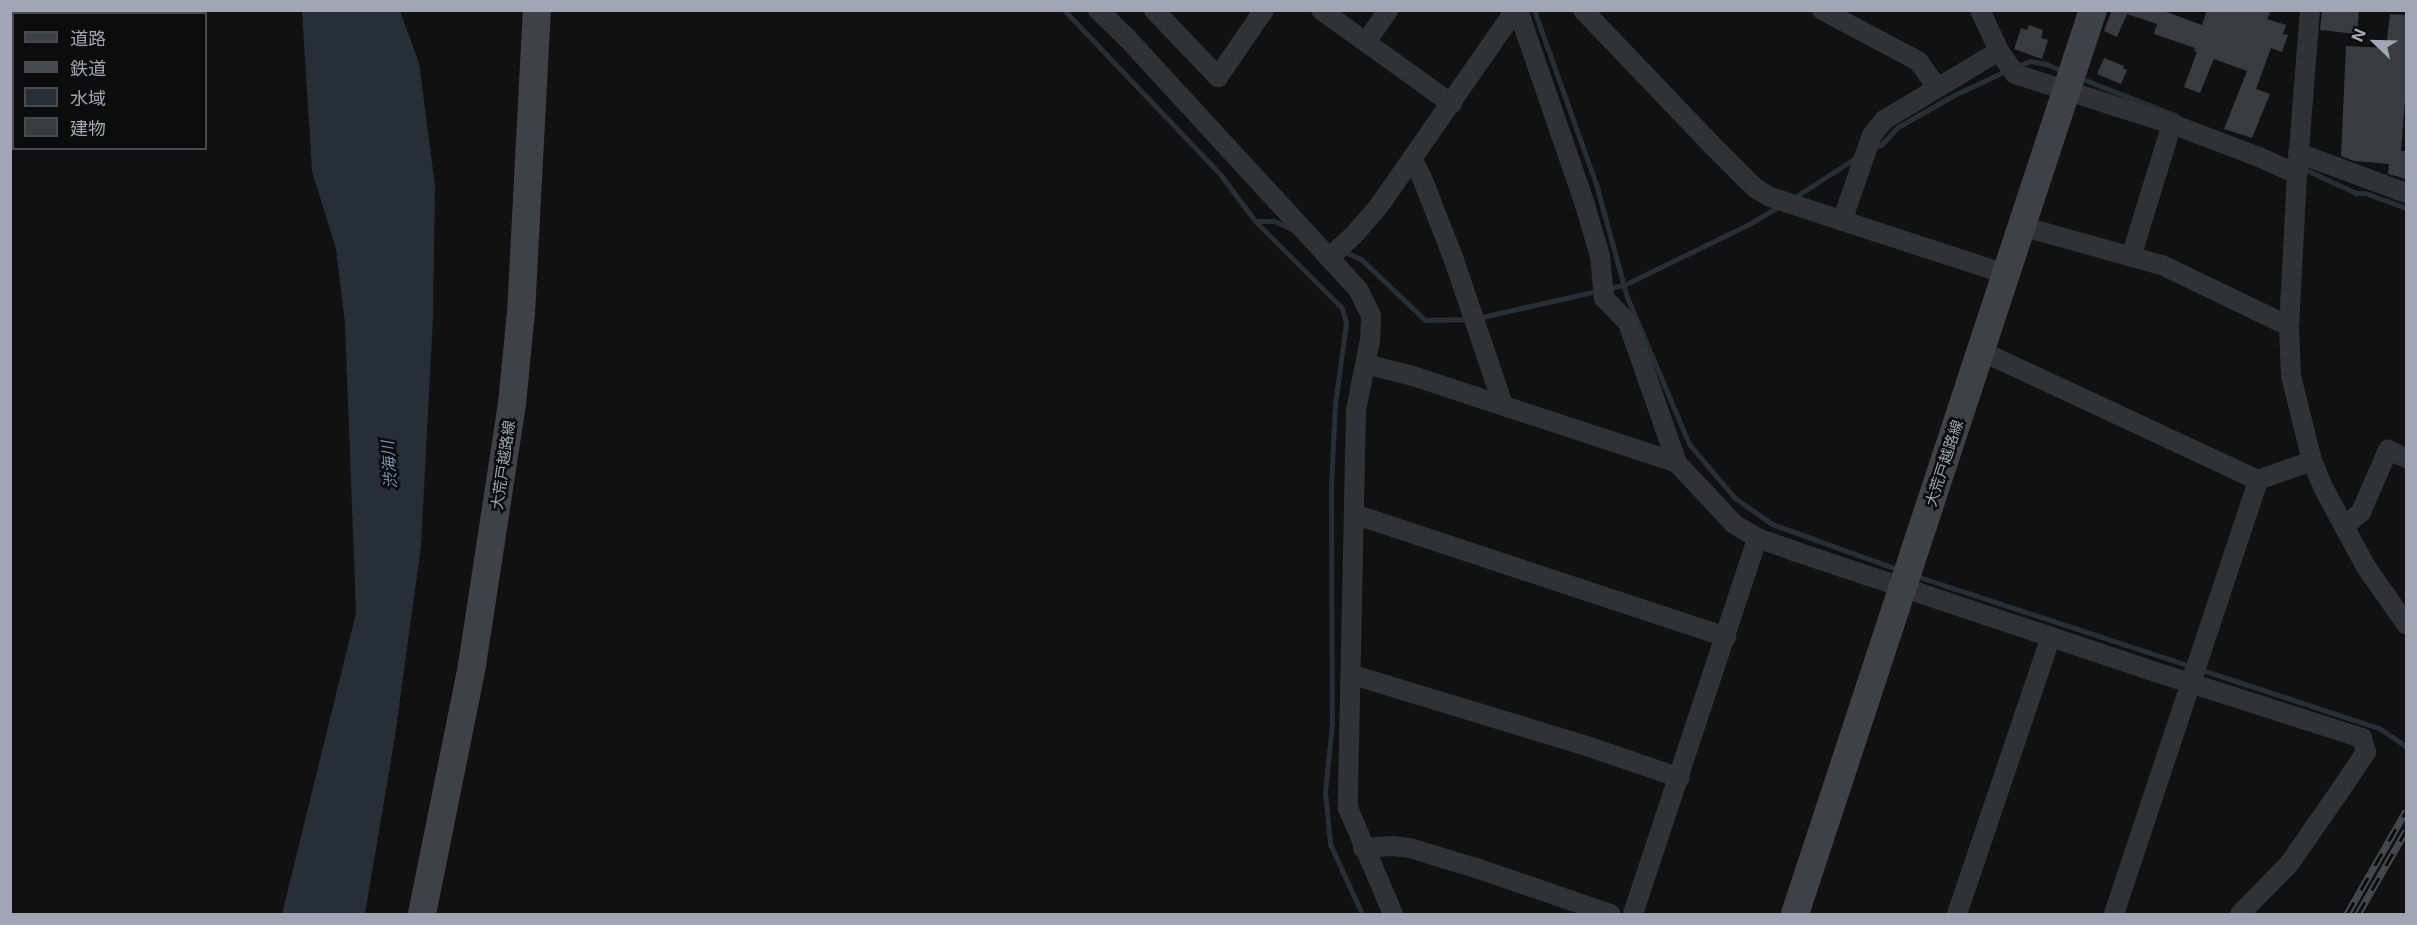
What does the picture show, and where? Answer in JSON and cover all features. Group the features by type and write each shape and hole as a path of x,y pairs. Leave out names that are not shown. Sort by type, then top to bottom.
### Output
{"main road":[{"name":"大荒戸越路線","path":"422,915 472,665 512,404 523,278 537,10"},
{"name":"大荒戸越路線","path":"1795,915 2093,10"}],"street":[{"path":"1098,10 1358,289 1367,303 1371,316 1356,410 1353,675 1348,808 1393,915"},
{"path":"1154,10 1218,77 1264,10"},
{"path":"1321,10 1452,104"},
{"path":"1365,42 1388,10"},
{"path":"1329,258 1353,236 1379,206 1516,10"},
{"path":"1516,10 1585,205 1600,256 1604,298 1628,323 1677,463 1734,524 1757,538 2190,682 2353,733 2362,738 2366,752 2289,864 2240,915"},
{"path":"1584,10 1755,188 1790,205 2006,274"},
{"path":"1822,10 1918,61 1937,87"},
{"path":"1980,10 2000,51 2015,74 2066,88 2172,124 2259,157 2296,174"},
{"path":"2310,10 2296,174 2289,326 2291,376 2312,461 2343,526 2366,567 2406,624"},
{"path":"1842,221 1872,135 1884,120 2000,51"},
{"path":"2132,257 2172,124"},
{"path":"2298,153 2406,193"},
{"path":"1412,159 1422,178 1453,257 1503,405"},
{"path":"2021,226 2162,265 2289,326"},
{"path":"1981,351 2258,480 2312,461"},
{"path":"1365,364 1392,370 1503,405 1677,463"},
{"path":"2343,526 2361,512 2388,450 2406,458"},
{"path":"2114,915 2258,480"},
{"path":"1354,514 1726,637"},
{"path":"1633,915 1680,778 1757,538"},
{"path":"1957,915 2051,636"},
{"path":"1353,675 1587,746 1680,778"},
{"path":"1363,848 1392,846 1410,848 1476,868 1610,915"}],"water":[{"name":"渋海川","path":"302,11 400,11 419,63 435,186 433,318 421,546 395,736 365,914 282,914 356,613 345,323 336,249 312,171"}],"building":[{"path":"2112,10 2161,10 2202,25 2207,10 2271,10 2267,19 2286,25 2283,34 2288,35 2282,52 2271,48 2256,89 2270,94 2252,138 2224,129 2247,71 2214,59 2200,93 2184,87 2197,52 2194,51 2195,48 2154,34 2157,24 2127,14 2117,37 2104,31"},
{"path":"2322,10 2359,10 2357,34 2320,30"},
{"path":"2390,14 2406,15 2406,86 2401,151 2406,151 2406,179 2388,174 2389,164 2354,161 2341,156 2346,46 2386,48"},
{"path":"2029,25 2043,30 2041,38 2048,40 2042,59 2014,49 2021,28 2027,30"},
{"path":"2104,58 2124,66 2123,68 2127,70 2121,84 2097,74"}],"waterway":[{"path":"1064,10 1220,174 1255,221 1342,308 1346,323 1335,404 1331,485 1332,723 1325,792 1330,844 1362,914"},
{"path":"1534,10 1596,184 1627,297 1689,444 1735,498 1772,524 1899,570"},
{"path":"2015,67 2030,61 2063,71"},
{"path":"1873,148 1881,145 1898,127 1954,95 2006,71"},
{"path":"2080,78 2177,116"},
{"path":"1792,199 1857,157"},
{"path":"2302,168 2356,193 2365,193 2406,208"},
{"path":"1342,251 1361,259 1425,320 1473,319 1624,285 1751,223 1781,205"},
{"path":"1255,221 1274,221 1292,229"},
{"path":"1916,576 2379,728 2406,746"}],"railway":[{"path":"2347,914 2406,811"},
{"path":"2358,914 2406,831"}]}
